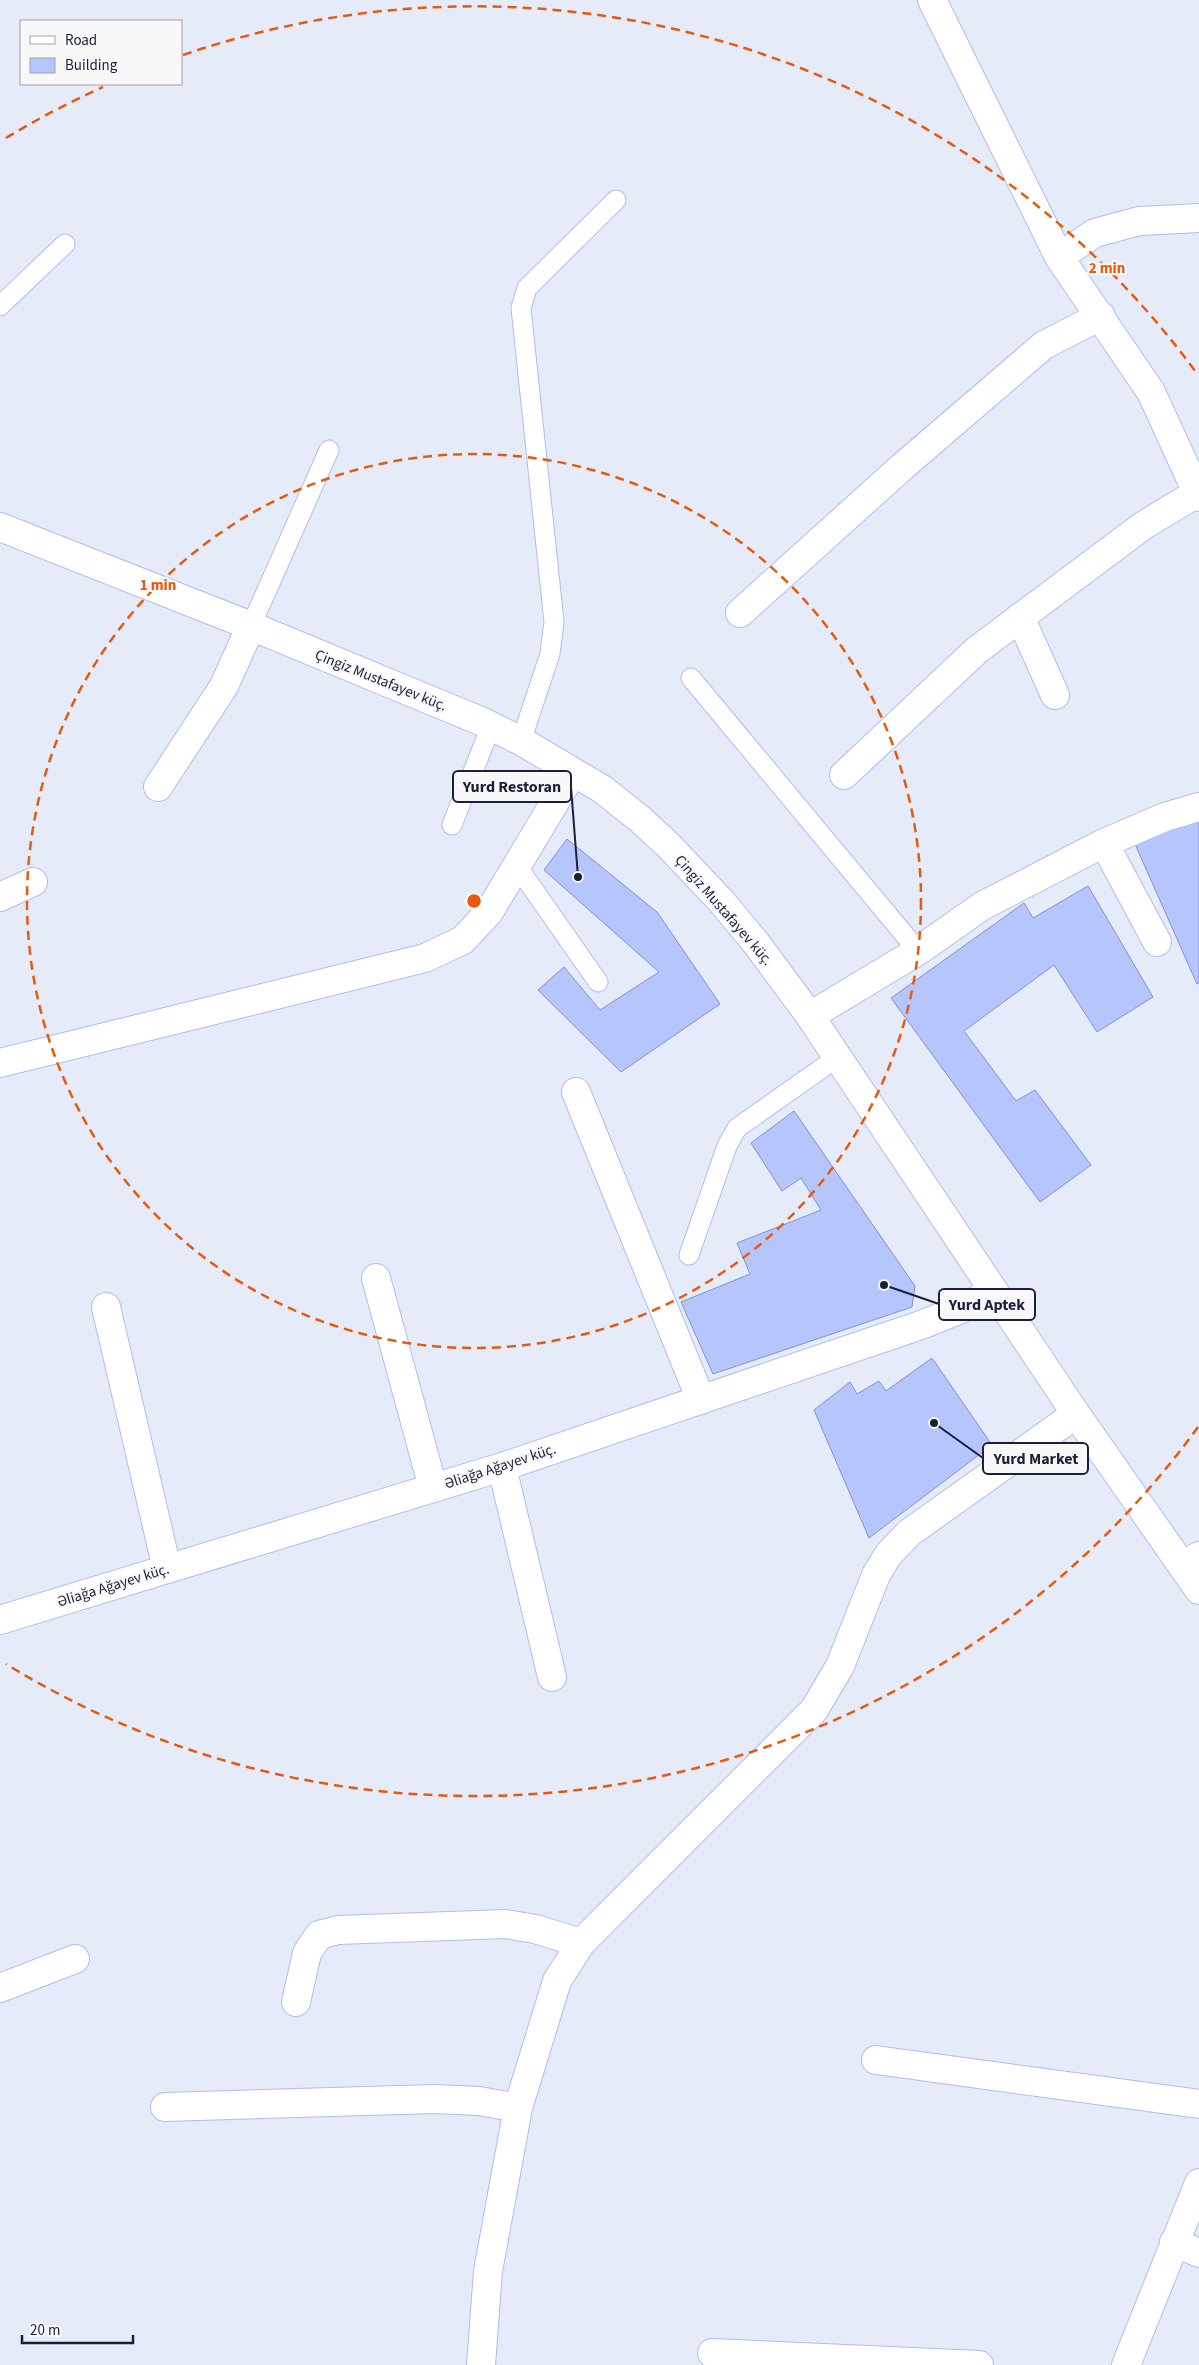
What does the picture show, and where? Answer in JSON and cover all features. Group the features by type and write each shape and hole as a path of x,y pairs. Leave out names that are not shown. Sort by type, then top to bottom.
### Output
{"street":[{"path":"844,775 978,650 1144,525 1198,495 1151,392 1059,257 932,0"},
{"path":"1059,257 1095,233 1139,222 1199,218"},
{"path":"740,613 902,467 1044,345 1101,316"},
{"name":"Çingiz Mustafayev küç.","path":"0,528 251,626 491,726 521,741 602,789 641,820 669,846 756,943 810,1016 1076,1414 1191,1561 1199,1590"},
{"path":"1020,617 1055,695"},
{"path":"158,787 224,686 251,626"},
{"path":"0,1064 425,958 463,940 488,912 573,772"},
{"path":"810,1016 918,951 982,906 1104,843 1165,817 1199,807"},
{"path":"1104,843 1157,942"},
{"path":"0,897 33,882"},
{"path":"576,1092 701,1400"},
{"path":"376,1278 434,1488"},
{"name":"Əliağa Ağayev küç.","path":"0,1620 502,1467 921,1325 961,1309 993,1291"},
{"path":"106,1307 167,1569"},
{"path":"481,2365 488,2272 518,2108 556,1980 581,1943 814,1710 840,1666 876,1575 888,1555 910,1533 1076,1414"},
{"path":"502,1467 552,1677"},
{"path":"296,2002 307,1953 320,1935 338,1930 505,1924 535,1929 581,1943"},
{"path":"0,1988 75,1959"},
{"path":"876,2060 1199,2104"},
{"path":"165,2106 434,2099 479,2101 518,2108"},
{"path":"1126,2365 1199,2183"},
{"path":"1174,2242 1199,2253"},
{"path":"712,2353 979,2365"}],"lane":[{"path":"521,741 550,654 554,622 521,308 527,288 616,200"},
{"path":"0,306 65,244"},
{"path":"251,626 328,450"},
{"path":"691,678 918,951"},
{"path":"452,825 491,726"},
{"path":"517,866 598,982"},
{"path":"689,1255 727,1146 737,1128 838,1057"}],"building":[{"path":"1199,816 1199,983 1197,984 1135,844"},
{"path":"567,839 657,912 720,1004 621,1072 538,990 564,967 600,1010 659,972 544,870"},
{"path":"1088,886 1153,997 1097,1032 1054,965 964,1031 1016,1101 1035,1090 1091,1165 1040,1202 891,998 1024,903 1033,918"},
{"path":"794,1111 915,1286 912,1307 713,1374 681,1302 750,1274 737,1243 821,1210 801,1178 782,1191 751,1143"},
{"path":"932,1358 992,1445 869,1538 814,1410 850,1382 857,1394 879,1381 886,1391"}],"place":[{"name":"Yurd Restoran","path":"578,877"},
{"name":"Yurd Aptek","path":"884,1285"},
{"name":"Yurd Market","path":"934,1423"}]}
